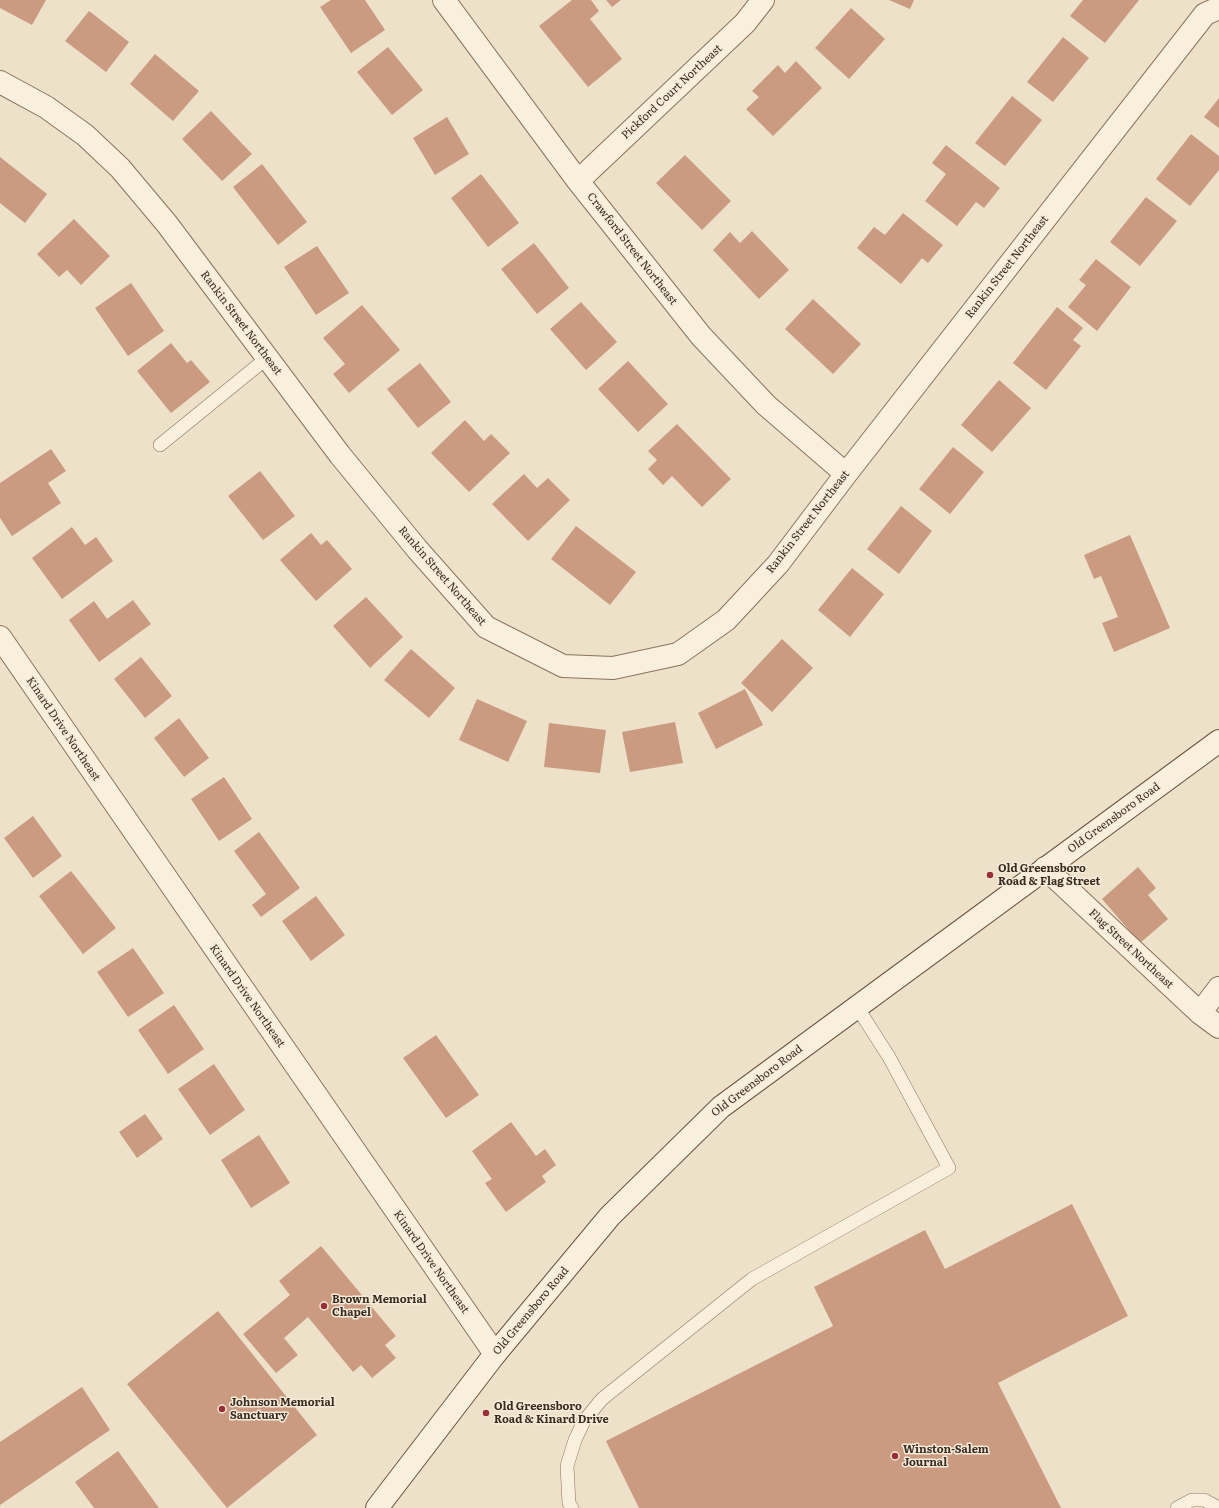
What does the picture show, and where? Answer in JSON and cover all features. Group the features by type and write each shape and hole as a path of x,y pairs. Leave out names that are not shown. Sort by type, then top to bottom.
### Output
{"street":[{"name":"Crawford Street Northeast","path":"444,0 578,181 701,336 766,406 846,474"},
{"name":"Pickford Court Northeast","path":"578,181 745,23 763,0"},
{"name":"Rankin Street Northeast","path":"0,82 46,107 85,135 120,168 167,224 340,456 417,549 486,627 563,666 614,668 678,654 726,620 778,564 846,474 1212,11"},
{"name":"Kinard Drive Northeast","path":"0,637 495,1354"},
{"name":"Old Greensboro Road","path":"377,1508 495,1354 610,1216 721,1106 1219,741"},
{"name":"Flag Street Northeast","path":"1045,868 1200,1012 1219,1027"},
{"path":"1200,1012 1219,988"}],"lane":[{"path":"160,445 267,358"},
{"path":"572,1508 569,1503 567,1466 575,1440 584,1421 602,1399 752,1279 949,1168 890,1057 857,1007"},
{"path":"1177,1508 1192,1500 1204,1500 1219,1508"}],"building":[{"path":"0,0 46,0 32,25 0,8"},
{"path":"331,0 365,0 385,30 351,53 320,7"},
{"path":"572,0 591,0 599,11 590,19 622,59 588,87 539,26"},
{"path":"606,0 621,0 612,7"},
{"path":"889,0 914,0 910,9"},
{"path":"1083,0 1139,0 1105,43 1070,16"},
{"path":"851,8 885,39 849,79 815,48"},
{"path":"89,11 129,42 106,72 65,41"},
{"path":"1063,37 1089,58 1053,102 1027,82"},
{"path":"388,47 423,90 392,115 357,72"},
{"path":"155,54 199,91 173,121 130,84"},
{"path":"796,61 822,88 773,136 746,109 759,97 752,91 778,65 785,73"},
{"path":"1012,96 1042,120 1005,166 975,143"},
{"path":"1219,98 1219,128 1204,117"},
{"path":"211,111 252,154 222,181 182,139"},
{"path":"447,117 469,154 435,175 413,138"},
{"path":"1191,134 1219,156 1219,170 1190,206 1156,179"},
{"path":"946,145 1000,188 984,208 976,202 957,226 925,201 946,174 932,163"},
{"path":"685,155 731,201 702,230 656,183"},
{"path":"0,157 47,194 25,223 0,203"},
{"path":"262,164 307,222 278,245 233,187"},
{"path":"481,174 519,223 488,247 451,198"},
{"path":"1146,197 1177,221 1140,266 1110,242"},
{"path":"903,213 943,245 928,263 922,258 901,284 857,248 874,227 885,235"},
{"path":"74,219 110,256 81,285 67,270 59,277 37,254"},
{"path":"752,231 789,270 759,299 713,250 730,232 740,243"},
{"path":"534,243 569,288 537,314 501,269"},
{"path":"317,246 349,293 316,315 284,267"},
{"path":"1096,259 1131,287 1097,331 1068,307 1086,285 1079,280"},
{"path":"131,283 164,331 128,356 95,308"},
{"path":"813,299 861,344 833,374 785,329"},
{"path":"581,302 617,342 586,370 550,329"},
{"path":"362,305 400,350 349,393 333,374 345,364 323,338"},
{"path":"1057,307 1083,328 1073,340 1081,346 1046,390 1013,363"},
{"path":"171,343 187,363 191,360 210,382 171,413 137,371"},
{"path":"628,361 668,404 638,432 598,389"},
{"path":"420,363 451,402 418,428 387,389"},
{"path":"999,380 1031,408 992,452 961,425"},
{"path":"465,420 484,441 491,434 510,453 469,492 431,453"},
{"path":"677,424 731,479 702,507 672,476 663,485 648,469 657,460 648,451"},
{"path":"953,447 984,472 950,514 919,489"},
{"path":"51,449 66,471 48,483 61,503 12,536 0,518 0,483"},
{"path":"260,471 295,516 263,540 228,496"},
{"path":"524,474 537,488 548,478 570,500 528,541 492,504"},
{"path":"901,506 932,531 899,574 867,549"},
{"path":"576,526 636,572 610,605 551,559"},
{"path":"72,527 85,545 96,537 113,561 62,599 32,558"},
{"path":"311,533 321,545 327,540 352,569 316,601 280,560"},
{"path":"1130,535 1170,628 1114,652 1102,623 1118,617 1101,576 1094,579 1084,555"},
{"path":"852,568 884,594 850,637 818,610"},
{"path":"366,597 403,637 370,668 333,626"},
{"path":"133,600 151,624 99,662 69,620 94,601 107,619"},
{"path":"782,639 813,668 772,712 741,683"},
{"path":"411,649 455,688 429,718 384,680"},
{"path":"141,657 172,696 145,718 114,679"},
{"path":"745,689 763,725 716,749 698,713"},
{"path":"477,699 527,721 508,762 459,740"},
{"path":"179,718 209,758 184,777 154,738"},
{"path":"675,722 683,763 630,772 622,732"},
{"path":"549,723 606,730 600,773 544,767"},
{"path":"224,777 252,819 219,841 191,799"},
{"path":"33,816 62,856 33,878 4,838"},
{"path":"259,832 300,888 261,917 252,905 266,894 234,851"},
{"path":"1138,867 1156,888 1148,895 1168,919 1140,943 1102,899"},
{"path":"71,871 116,928 83,954 39,896"},
{"path":"316,896 345,935 311,961 282,921"},
{"path":"133,948 164,993 128,1017 97,972"},
{"path":"174,1005 204,1049 168,1074 138,1030"},
{"path":"436,1035 479,1095 446,1118 403,1058"},
{"path":"214,1064 245,1110 210,1135 178,1089"},
{"path":"145,1114 163,1139 137,1158 119,1132"},
{"path":"511,1122 536,1156 545,1149 556,1165 542,1176 546,1182 506,1212 485,1183 492,1179 472,1151"},
{"path":"259,1135 290,1183 251,1208 221,1160"},
{"path":"1072,1204 1128,1316 998,1383 1061,1508 639,1508 606,1441 833,1326 814,1287 925,1230 945,1269"},
{"name":"Brown Memorial Chapel","path":"321,1246 396,1336 385,1345 396,1358 372,1378 361,1365 353,1372 308,1317 284,1338 298,1355 276,1373 243,1334 290,1295 279,1281"},
{"name":"Johnson Memorial Sanctuary","path":"218,1311 317,1435 227,1508 127,1384"},
{"path":"82,1387 110,1430 0,1505 0,1442"},
{"path":"118,1451 159,1508 94,1508 75,1482"}],"place":[{"name":"Old Greensboro Road & Flag Street","path":"990,875"},
{"name":"Brown Memorial Chapel","path":"324,1306"},
{"name":"Johnson Memorial Sanctuary","path":"222,1409"},
{"name":"Old Greensboro Road & Kinard Drive","path":"486,1413"},
{"name":"Winston-Salem Journal","path":"895,1456"}]}
